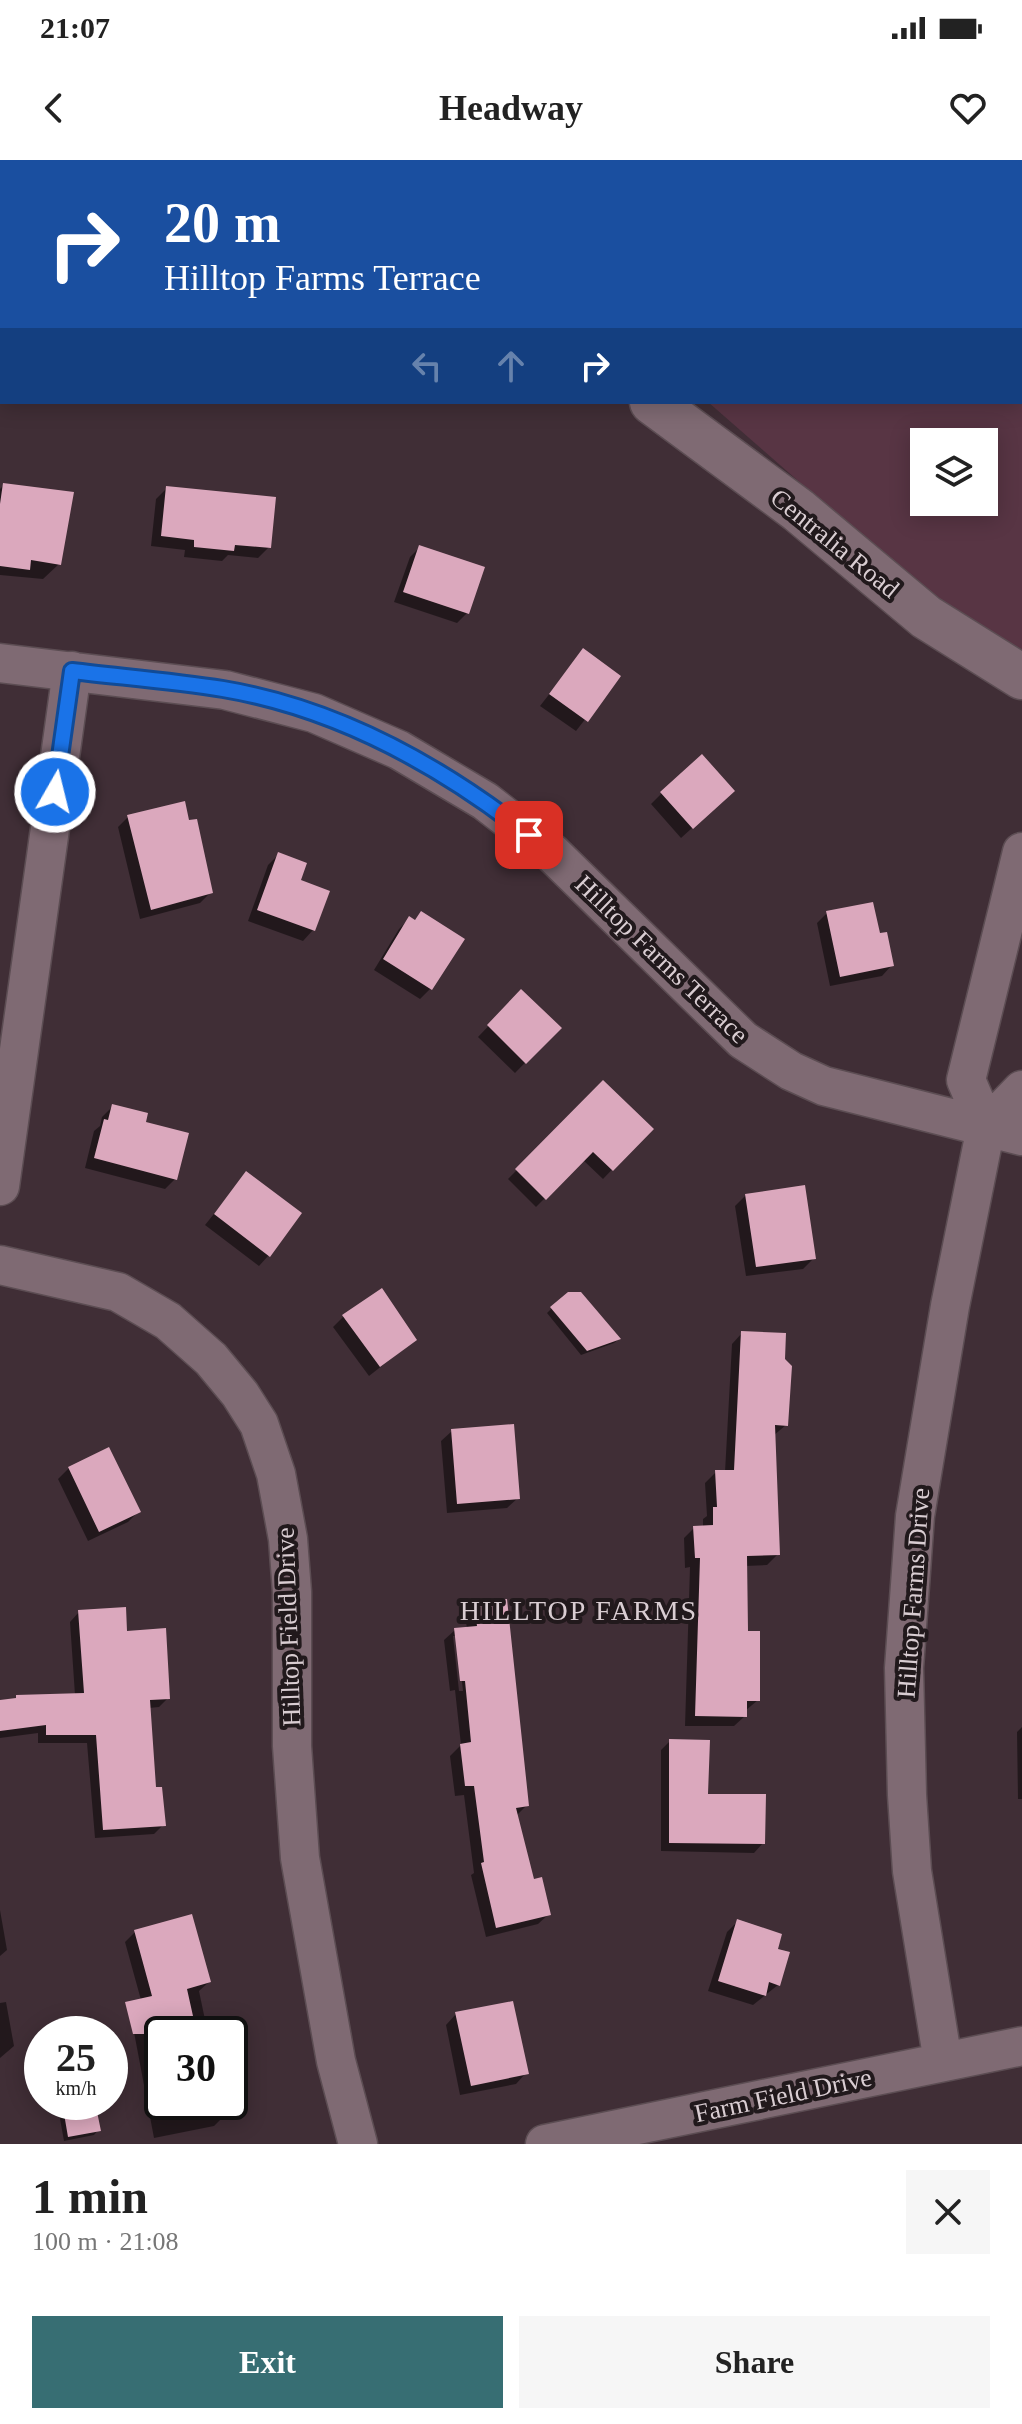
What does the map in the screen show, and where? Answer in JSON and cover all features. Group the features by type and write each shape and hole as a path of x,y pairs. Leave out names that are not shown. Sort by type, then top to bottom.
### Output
{"street":[{"name":"Centralia Road","path":"655,404 798,510 926,617 1022,677"},
{"name":"Hilltop Farms Terrace","path":"0,663 225,690 314,713 399,750 485,801 552,853 743,1040 791,1071 824,1086 1022,1136"},
{"path":"0,1186 72,671"},
{"path":"1022,852 966,1080 986,1127 1022,1090"},
{"name":"Hilltop Farms Drive","path":"943,2062 912,1871 904,1668 915,1516 950,1306 986,1127"},
{"name":"Hilltop Field Drive","path":"0,1265 118,1292 168,1321 211,1359 240,1394 259,1424 276,1474 288,1539 292,1592 292,1746 300,1858 336,2061 358,2144"},
{"name":"Farm Field Drive","path":"545,2144 1022,2046"}],"shaded area":[{"path":"710,404 1022,404 1022,656 1001,646 893,564"}],"building":[{"path":"3,483 74,492 61,565 31,560 30,570 0,566"},
{"path":"166,486 276,497 271,548 235,545 234,551 194,547 194,540 161,536"},
{"path":"419,545 485,567 469,614 403,592"},
{"path":"583,648 621,676 588,722 549,694"},
{"path":"702,754 735,791 693,829 660,792"},
{"path":"185,801 189,820 197,819 213,893 151,910 127,815"},
{"path":"278,852 307,863 301,880 330,891 315,931 257,910"},
{"path":"873,902 880,933 887,932 894,966 840,977 826,911"},
{"path":"421,911 465,939 432,990 383,959 409,916 415,920"},
{"path":"521,989 562,1028 526,1064 487,1025"},
{"path":"603,1080 654,1129 613,1171 593,1152 546,1200 515,1169"},
{"path":"112,1104 148,1113 146,1122 189,1133 177,1180 94,1158 104,1119 108,1120"},
{"path":"246,1171 302,1213 270,1257 214,1214"},
{"path":"805,1185 816,1259 756,1267 745,1194"},
{"path":"382,1288 417,1340 380,1367 342,1315"},
{"path":"568,1292 581,1292 621,1339 587,1351 550,1307"},
{"path":"741,1331 786,1333 785,1359 792,1366 788,1426 775,1425 780,1555 747,1556 748,1631 760,1631 760,1701 747,1701 747,1717 695,1716 700,1558 695,1558 693,1526 713,1525 713,1507 717,1507 715,1470 734,1470"},
{"path":"514,1424 520,1499 457,1504 451,1429"},
{"path":"109,1447 141,1512 99,1532 68,1467"},
{"path":"507,1599 529,1806 516,1808 534,1879 542,1877 551,1915 496,1928 481,1863 484,1862 474,1786 465,1786 460,1744 471,1742 465,1681 460,1681 454,1628 477,1626 474,1603"},
{"path":"126,1607 127,1631 166,1628 170,1699 150,1700 156,1787 162,1787 166,1826 103,1830 96,1735 46,1735 46,1725 0,1731 0,1700 16,1698 16,1695 84,1693 78,1610"},
{"path":"669,1739 710,1740 708,1794 766,1794 765,1844 669,1843"},
{"path":"192,1914 211,1982 187,1989 193,2016 144,2016 144,2034 133,2034 125,2002 152,1996 134,1930"},
{"path":"737,1919 782,1934 778,1949 790,1952 780,1986 769,1982 766,1996 718,1981"},
{"path":"513,2001 529,2074 471,2086 455,2012"},
{"path":"65,2120 99,2120 101,2131 68,2137"}],"district":[{"name":"HILLTOP FARMS","path":"579,1610"}],"route":[{"path":"55,792 72,671 225,690 314,713 399,750 485,801 529,835"}]}
